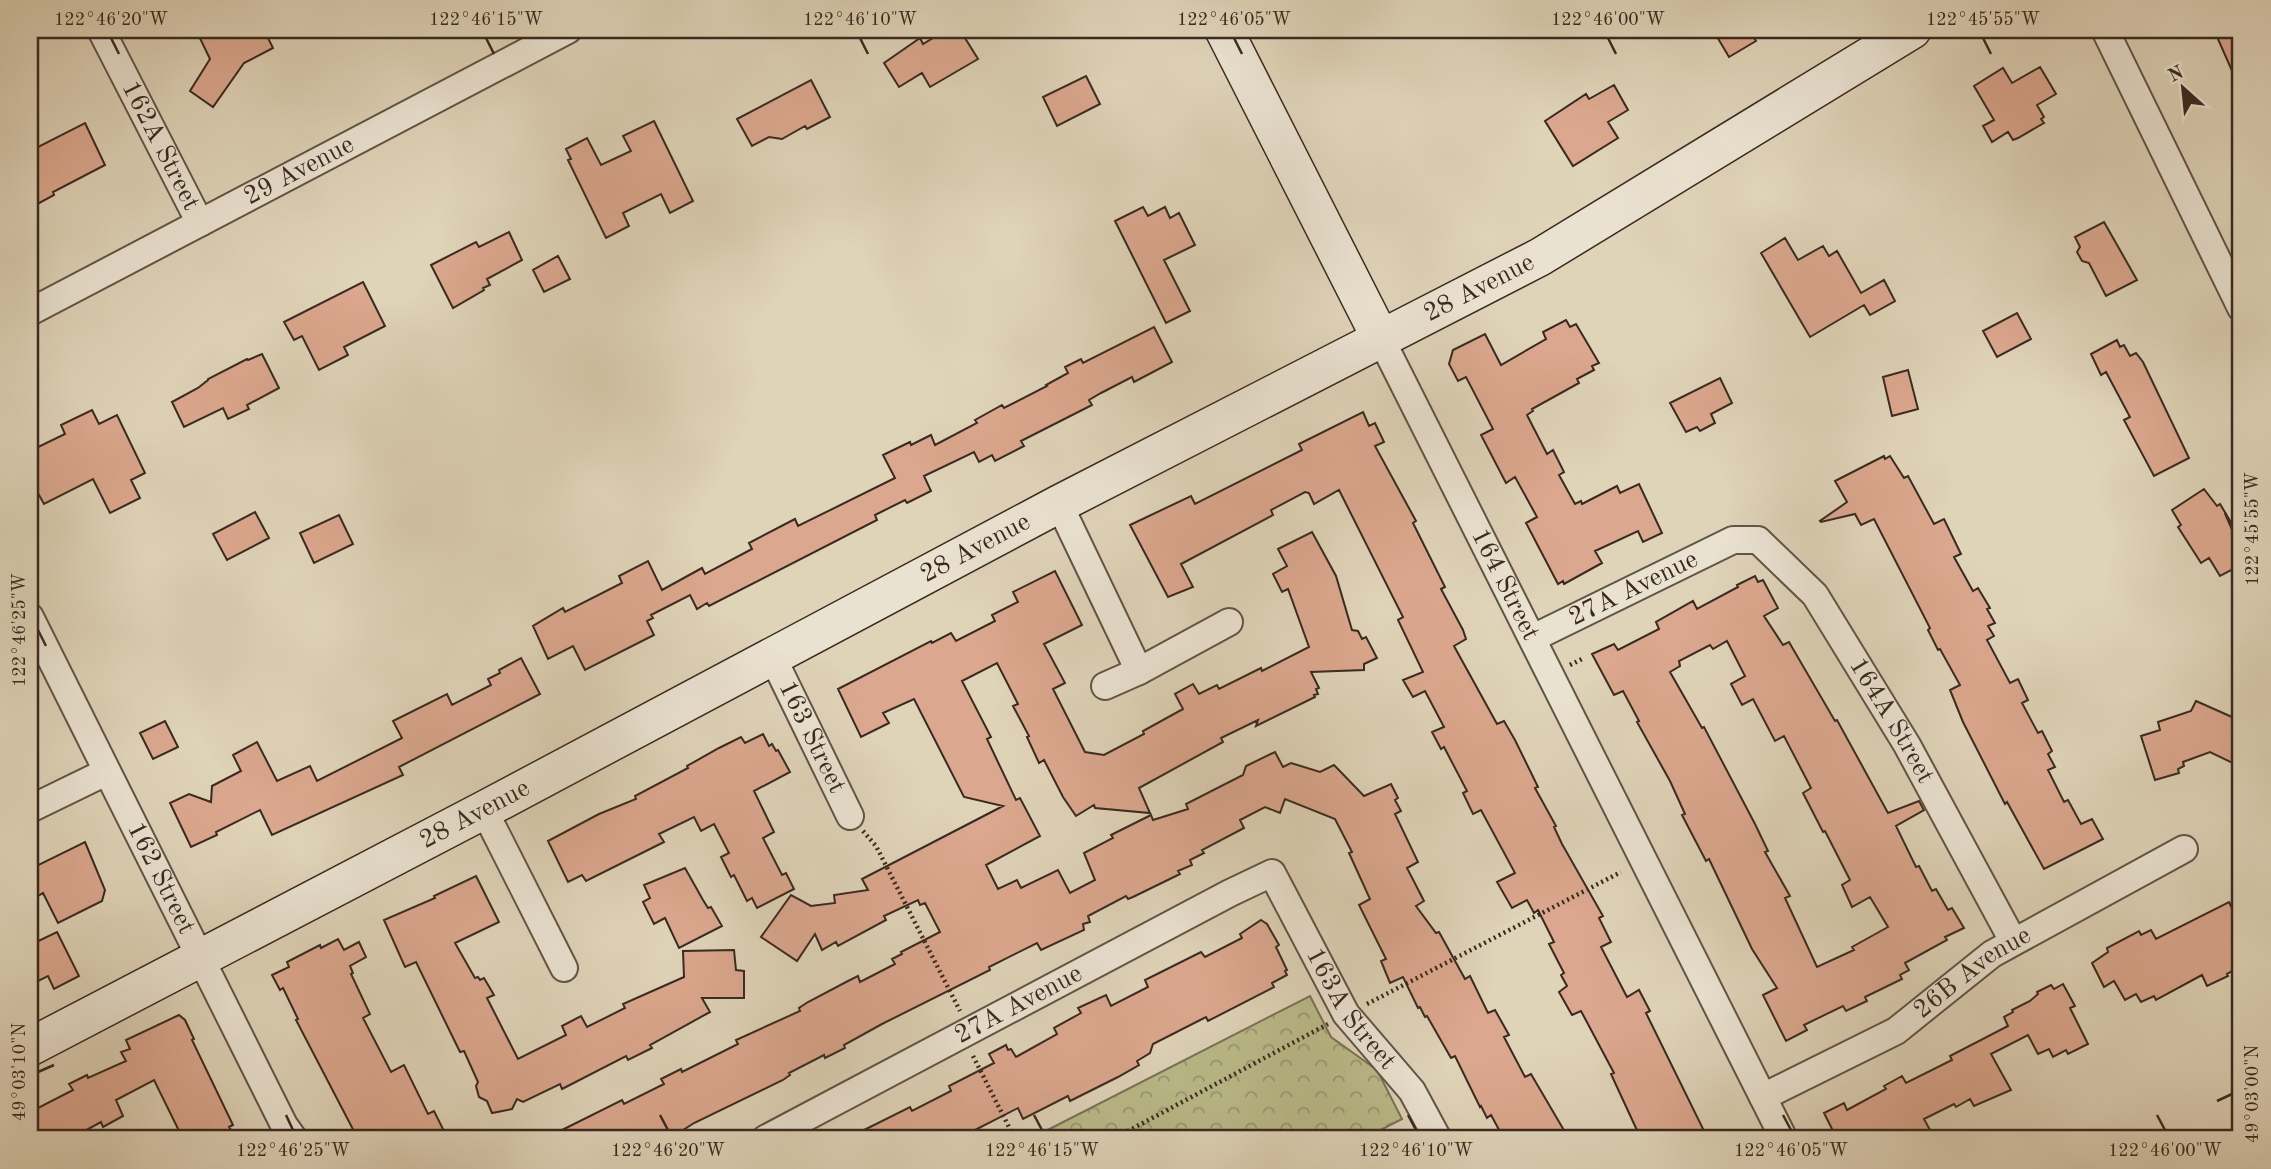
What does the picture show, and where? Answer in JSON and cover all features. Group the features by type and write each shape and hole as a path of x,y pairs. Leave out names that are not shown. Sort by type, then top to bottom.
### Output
{"street":[{"name":"162A Street","path":"102,30 200,223"},
{"name":"29 Avenue","path":"30,312 568,30"},
{"name":"164 Street","path":"1224,30 1784,1139"},
{"name":"28 Avenue","path":"30,1047 773,658 1059,504 1540,257 1912,30"},
{"path":"2105,30 2241,308"},
{"path":"1059,504 1139,671"},
{"name":"27A Avenue","path":"1533,638 1732,540"},
{"name":"164A Street","path":"1732,540 1758,540 1815,596 1907,745 2012,941"},
{"name":"162 Street","path":"30,617 198,958 284,1125 294,1139"},
{"path":"1105,686 1139,671 1229,622"},
{"name":"163 Street","path":"773,658 850,816"},
{"path":"30,809 106,772"},
{"path":"484,810 564,968"},
{"name":"26B Avenue","path":"1763,1097 1896,1031 2012,941 2184,849"},
{"name":"27A Avenue","path":"765,1139 1217,899 1272,873"},
{"name":"163A Street","path":"1272,873 1346,1014 1412,1091 1438,1139"}],"path":[{"path":"850,816 876,846 960,1009"},
{"path":"1113,1139 1346,1014 1621,872"},
{"path":"973,1056 1015,1139"}],"green space":[{"path":"1310,996 1331,1037 1377,1070 1402,1119 1363,1139 1030,1139"}],"building":[{"path":"196,30 264,30 273,48 244,63 213,107 190,91 210,59"},
{"path":"946,30 960,30 978,59 930,87 922,73 899,87 884,63 920,38 923,44"},
{"path":"1713,30 1749,30 1756,41 1729,57"},
{"path":"2214,30 2241,30 2241,91"},
{"path":"2040,67 2056,94 2037,105 2044,117 2041,119 2044,123 2013,140 2008,132 1992,142 1983,126 1994,120 1974,86 2003,68 2012,83"},
{"path":"1086,76 1100,104 1057,126 1043,97"},
{"path":"811,80 830,117 807,129 805,126 782,139 769,137 752,146 737,119"},
{"path":"1614,85 1628,110 1608,122 1618,138 1573,166 1545,121 1586,94 1589,99"},
{"path":"654,121 693,201 670,213 661,194 623,213 629,226 606,238 568,160 571,159 566,149 587,138 601,165 631,151 623,136"},
{"path":"85,123 105,165 53,192 54,195 30,208 30,151"},
{"path":"1143,207 1148,216 1165,207 1170,218 1179,213 1195,245 1164,260 1190,311 1166,323 1115,221"},
{"path":"2104,222 2137,280 2106,296 2089,263 2082,261 2077,252 2080,247 2075,237"},
{"path":"509,232 522,260 487,279 490,285 453,308 431,265 476,242 479,247"},
{"path":"1785,238 1798,260 1823,246 1829,256 1837,251 1861,293 1884,280 1895,301 1870,315 1864,305 1810,337 1761,253"},
{"path":"558,256 570,279 544,292 533,270"},
{"path":"363,282 385,326 344,347 348,355 319,370 302,336 294,340 284,322"},
{"path":"2017,313 2031,339 1997,357 1983,331"},
{"path":"1566,320 1570,327 1576,324 1599,363 1592,366 1594,370 1577,379 1579,383 1532,409 1527,415 1547,454 1553,450 1564,472 1559,475 1575,504 1581,501 1582,504 1617,486 1620,493 1639,484 1662,533 1643,542 1638,531 1595,551 1602,563 1564,584 1563,581 1558,584 1526,523 1537,517 1515,477 1506,483 1481,435 1493,429 1466,377 1458,381 1449,364 1453,350 1485,334 1501,365 1546,339 1543,332"},
{"path":"1154,327 1172,362 1134,382 1132,377 1101,393 1089,400 1092,405 1021,441 1024,446 995,461 992,455 979,462 974,452 924,476 931,491 875,515 877,520 709,606 707,603 697,609 690,595 651,615 653,618 647,621 654,635 585,670 573,646 548,659 533,626 563,608 565,612 622,583 619,576 648,561 662,590 702,568 705,574 752,549 749,543 795,519 798,526 895,478 883,455 931,435 935,445 977,423 975,420 1002,405 1004,408 1047,386 1068,373 1065,367 1081,359 1083,363"},
{"path":"2117,340 2120,347 2124,345 2130,356 2136,353 2143,362 2189,458 2154,476 2124,420 2130,417 2106,372 2101,375 2091,354"},
{"path":"262,354 279,388 247,405 249,409 228,419 223,408 184,427 172,402 198,388 208,379"},
{"path":"1908,370 1918,409 1892,416 1883,377"},
{"path":"1720,378 1732,403 1711,414 1715,423 1700,431 1697,427 1686,432 1670,403"},
{"path":"92,410 99,424 117,415 145,473 131,480 140,498 110,513 93,479 44,504 39,495 30,504 30,461 38,457 34,449 65,434 61,425"},
{"path":"1363,412 1369,426 1375,423 1384,442 1375,446 1416,521 1413,523 1445,587 1441,589 1463,630 1466,639 1454,646 1497,724 1504,721 1515,740 1562,844 1603,916 1599,918 1611,942 1601,947 1627,997 1639,990 1650,1011 1646,1013 1708,1139 1641,1139 1611,1074 1614,1073 1581,1011 1572,1015 1559,992 1567,986 1561,975 1564,973 1549,944 1554,942 1538,910 1534,913 1527,900 1512,908 1497,882 1515,873 1481,810 1473,814 1463,793 1467,791 1444,747 1441,749 1432,732 1444,727 1425,691 1413,697 1403,680 1423,672 1398,620 1403,617 1339,490 1314,504 1309,493 1305,492 1271,510 1273,515 1181,564 1193,587 1168,597 1130,525 1191,496 1195,504 1302,450 1299,444"},
{"path":"1884,456 1885,459 1890,456 1904,478 1908,476 1934,524 1944,519 1961,554 1954,557 1973,591 1978,588 1990,608 1987,609 1995,623 1988,626 1994,636 1987,640 2010,683 2018,679 2028,700 2022,703 2038,733 2042,731 2052,751 2048,754 2055,767 2048,770 2064,802 2068,800 2081,824 2092,819 2103,839 2044,869 2007,802 2005,804 1963,722 1950,690 1960,685 1940,649 1938,650 1928,630 1930,628 1874,519 1861,525 1855,514 1820,521 1847,502 1835,481"},
{"path":"2204,489 2217,506 2220,504 2241,539 2241,565 2220,576 2209,558 2201,563 2178,527 2181,525 2172,510"},
{"path":"255,512 269,538 227,560 213,534"},
{"path":"339,515 353,544 314,563 300,533"},
{"path":"1312,532 1336,576 1352,630 1358,631 1362,639 1366,637 1377,658 1364,664 1364,670 1311,672 1319,688 1316,689 1318,694 1314,695 1315,697 1256,726 1258,720 1221,738 1223,742 1139,788 1150,813 1095,808 1094,805 1076,816 1044,760 1039,763 1027,737 1029,736 1013,706 1018,704 997,663 962,681 991,737 987,739 1016,800 1020,798 1040,836 986,865 998,889 1017,880 1021,888 1058,870 1070,893 1095,880 1084,853 1113,838 1111,835 1151,815 1153,820 1188,809 1186,804 1243,775 1246,766 1275,752 1283,767 1291,763 1320,772 1334,765 1364,796 1391,784 1401,811 1395,814 1418,862 1407,868 1424,901 1416,906 1436,933 1439,932 1465,979 1470,976 1488,1013 1495,1010 1509,1035 1504,1037 1525,1077 1531,1074 1565,1132 1550,1139 1504,1139 1491,1115 1487,1118 1480,1107 1455,1056 1451,1058 1427,1016 1418,1008 1403,977 1390,983 1381,961 1386,959 1359,905 1370,899 1349,853 1352,852 1335,819 1285,799 1280,813 1265,807 1240,820 1244,828 1202,850 1204,853 1190,860 1192,865 1178,871 1180,874 1133,897 1128,899 1126,896 1088,916 1090,922 1083,924 1084,930 1041,950 1037,943 989,967 990,970 844,1045 845,1048 825,1058 824,1055 789,1073 783,1080 694,1123 669,1139 544,1139 622,1100 624,1104 664,1084 661,1079 681,1069 682,1072 738,1044 736,1040 800,1011 799,1008 808,1002 858,976 860,982 895,964 892,959 902,954 901,952 940,932 925,903 920,905 918,900 884,916 886,920 838,946 836,942 822,950 815,934 797,961 761,937 791,895 811,906 835,903 834,895 868,890 862,879 1003,806 964,797 914,699 883,713 889,723 861,737 838,689 931,641 932,643 951,633 956,641 995,621 992,615 1018,602 1013,592 1055,571 1082,625 1044,644 1065,683 1053,689 1085,752 1104,755 1183,709 1175,694 1193,684 1199,694 1217,685 1219,689 1309,647 1288,589 1282,592 1273,574 1287,566 1278,549"},
{"path":"1755,576 1758,582 1763,580 1778,608 1764,616 1783,645 1789,642 1835,721 1837,720 1888,813 1919,801 1924,810 1896,826 1916,867 1919,866 1932,891 1936,889 1948,910 1952,908 1964,928 1905,963 1909,970 1900,975 1902,979 1865,997 1867,1001 1846,1011 1843,1006 1804,1025 1807,1030 1786,1041 1763,995 1777,988 1752,949 1709,859 1706,861 1682,815 1685,814 1670,781 1623,691 1614,695 1592,654 1614,644 1618,650 1659,629 1656,622 1693,601 1697,609 1738,587 1737,585","holes":["1727,641 1745,676 1731,684 1742,705 1753,699 1775,741 1784,736 1811,788 1803,793 1850,880 1842,885 1852,907 1870,897 1888,927 1852,947 1854,950 1817,967 1785,898 1790,896 1765,852 1768,851 1755,824 1704,727 1702,728 1670,672 1680,666 1679,661 1710,645 1713,649"]},
{"path":"521,658 540,694 399,767 403,775 272,835 260,810 191,847 170,803 189,794 211,802 212,786 241,771 233,755 257,742 277,781 310,766 317,781 402,738 393,721 447,694 452,705 491,685 488,679"},
{"path":"2196,701 2241,721 2241,767 2210,752 2183,762 2184,766 2178,769 2179,773 2155,780 2141,736 2160,730 2158,722 2191,711"},
{"path":"165,721 178,747 153,759 140,733"},
{"path":"763,734 769,746 772,744 776,751 778,750 790,772 754,791 774,832 763,838 782,875 786,873 794,889 757,908 752,898 747,901 721,857 729,853 714,824 701,831 694,817 659,834 664,842 586,881 582,875 568,882 548,841 599,814 636,799 635,796 741,737 745,743"},
{"path":"85,842 105,890 102,901 58,923 43,893 30,901 30,869"},
{"path":"685,868 708,908 711,907 722,926 679,948 665,918 654,924 643,902 650,898 644,885"},
{"path":"476,876 499,922 455,943 475,978 484,978 494,995 487,998 518,1059 566,1035 562,1026 581,1016 587,1027 625,1008 623,1004 684,977 683,951 734,950 736,970 744,971 744,998 702,998 710,1012 650,1045 652,1048 628,1060 626,1056 562,1089 560,1084 523,1102 517,1099 512,1109 492,1113 487,1101 479,1097 476,1086 478,1082 464,1051 460,1052 416,962 405,967 384,920 435,898 434,896"},
{"path":"2229,902 2241,928 2241,966 2227,974 2228,976 2207,986 2202,975 2156,1000 2154,996 2141,1002 2136,994 2125,1000 2114,981 2104,987 2092,963 2108,952 2107,948 2139,931 2141,935 2151,930 2156,939"},
{"path":"1261,920 1267,924 1279,945 1276,947 1287,975 1272,983 1274,987 1208,1021 1206,1017 1153,1044 1150,1053 1137,1061 1139,1065 1118,1077 1070,1101 1068,1096 1023,1119 1018,1108 975,1130 977,1134 967,1139 846,1139 910,1107 912,1111 951,1091 949,1086 994,1063 989,1054 1006,1045 1016,1057 1057,1034 1054,1028 1081,1013 1078,1008 1106,995 1111,1006 1148,987 1145,980 1201,952 1205,957 1242,938 1240,934"},
{"path":"57,932 79,976 54,989 48,976 30,985 30,945"},
{"path":"338,939 344,950 359,942 366,957 350,966 353,973 351,974 370,1014 363,1018 391,1072 404,1065 428,1114 434,1111 443,1129 436,1133 440,1139 358,1139 296,1020 298,1019 283,988 280,990 272,975 289,967 287,962"},
{"path":"2063,984 2075,1006 2070,1008 2088,1044 2068,1054 2066,1050 2053,1057 2049,1049 2038,1054 2028,1035 1991,1054 2011,1090 1974,1106 1970,1099 1956,1107 1954,1104 1924,1119 1930,1130 1910,1139 1837,1139 1824,1113 1844,1103 1847,1110 1886,1089 1884,1086 1902,1076 1906,1083 1952,1060 1950,1056 2008,1026 2004,1017 2030,1001 2037,992 2051,985 2054,989"},
{"path":"179,1015 185,1020 194,1039 192,1040 233,1125 229,1127 237,1139 183,1139 154,1080 116,1100 123,1116 103,1127 101,1122 70,1139 30,1139 30,1112 73,1090 69,1084 126,1061 121,1052 130,1049 126,1040"}]}
